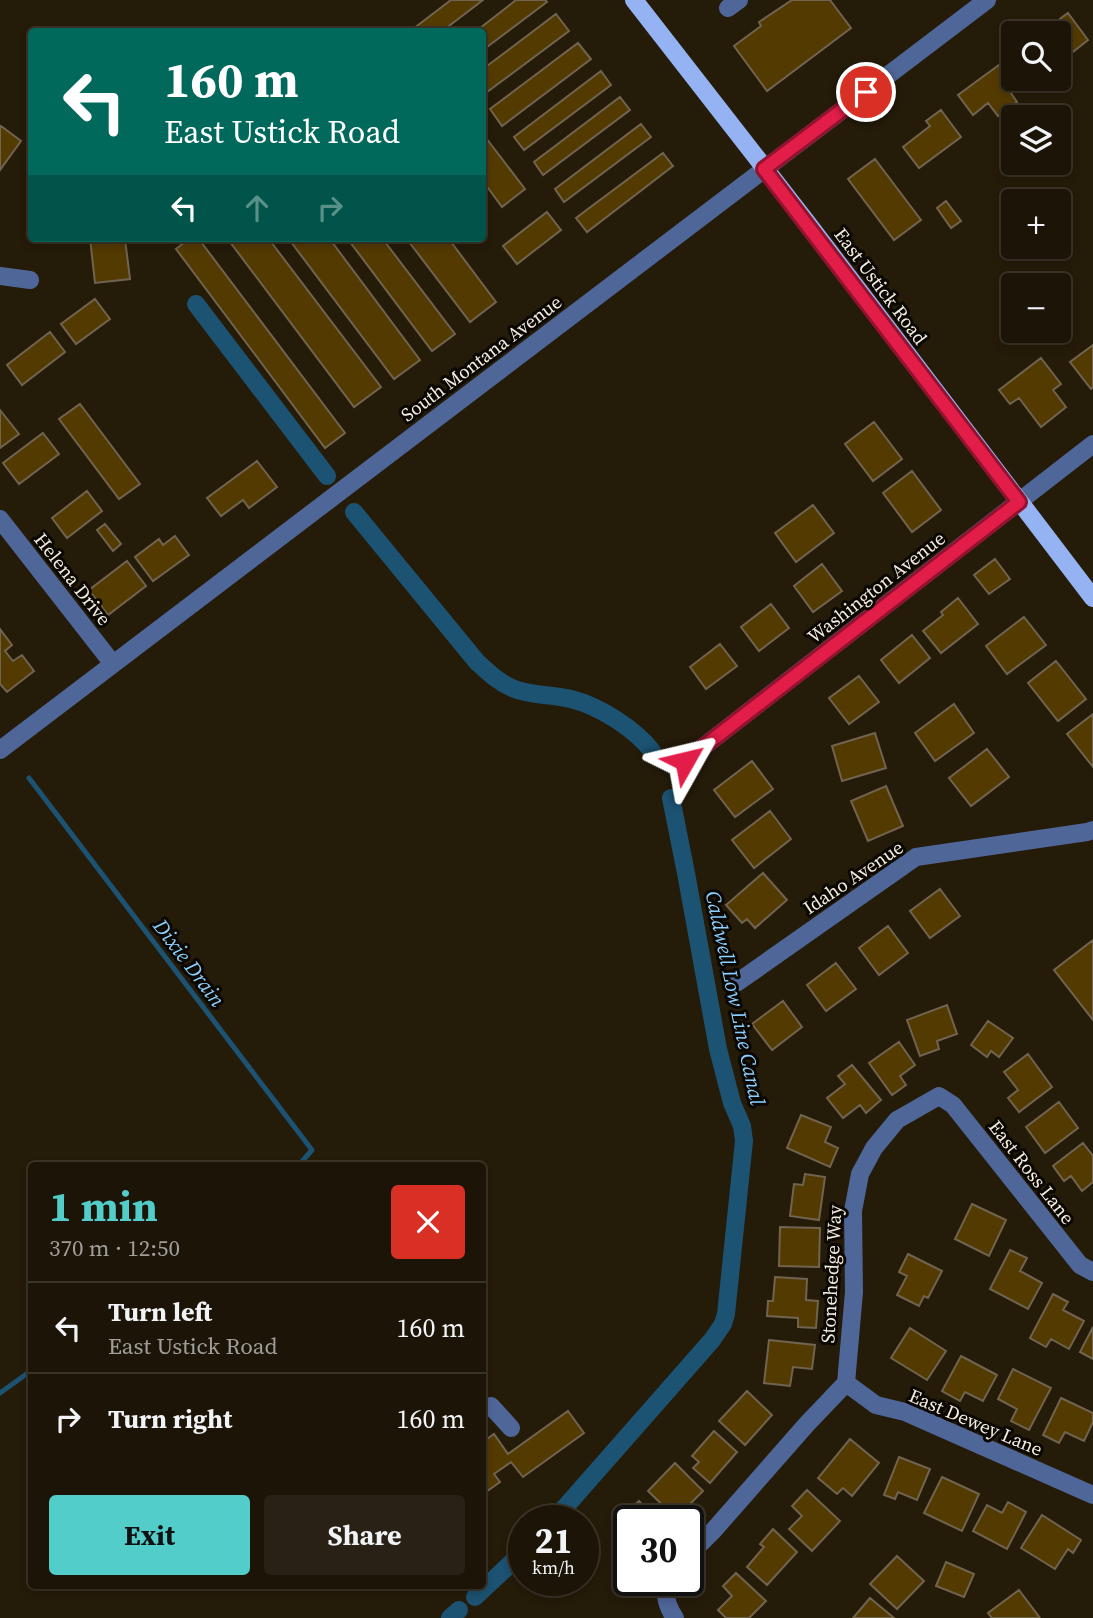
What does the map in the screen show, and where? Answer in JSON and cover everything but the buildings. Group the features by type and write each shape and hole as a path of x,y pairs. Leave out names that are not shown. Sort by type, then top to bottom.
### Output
{"main road":[{"name":"East Ustick Road","path":"634,0 1093,598"}],"street":[{"name":"South Montana Avenue","path":"0,750 987,0"},
{"path":"0,276 30,280"},
{"name":"Washington Avenue","path":"685,761 1093,444"},
{"name":"Helena Drive","path":"0,519 113,664"},
{"name":"Idaho Avenue","path":"735,984 916,857 1093,830"},
{"name":"East Ross Lane","path":"939,1096 953,1105 1080,1265 1093,1272"},
{"name":"Stonehedge Way","path":"846,1383 854,1292 853,1211 860,1174 874,1148 897,1120 939,1096"},
{"path":"704,1540 846,1383"},
{"name":"East Dewey Lane","path":"846,1383 876,1405 905,1412 1093,1495"},
{"path":"486,1408 491,1406 511,1428"},
{"path":"666,1596 673,1615"}],"waterway":[{"name":"Caldwell Low Line Canal","path":"196,304 327,476"},
{"name":"Caldwell Low Line Canal","path":"354,512 477,662 493,677 519,691 571,699 593,707 626,726 652,751"},
{"name":"Dixie Drain","path":"29,778 312,1150 302,1162"},
{"name":"Caldwell Low Line Canal","path":"567,1505 712,1340 726,1314 744,1141 742,1126 732,1103 718,1049 671,798"},
{"name":"Dixie Drain","path":"0,1393 28,1373"},
{"name":"Caldwell Low Line Canal","path":"486,1587 508,1566"},
{"name":"Caldwell Low Line Canal","path":"475,1597 484,1589"},
{"name":"Caldwell Low Line Canal","path":"450,1618 459,1610"}],"route":[{"path":"685,761 1019,502 764,169 866,92"}]}
